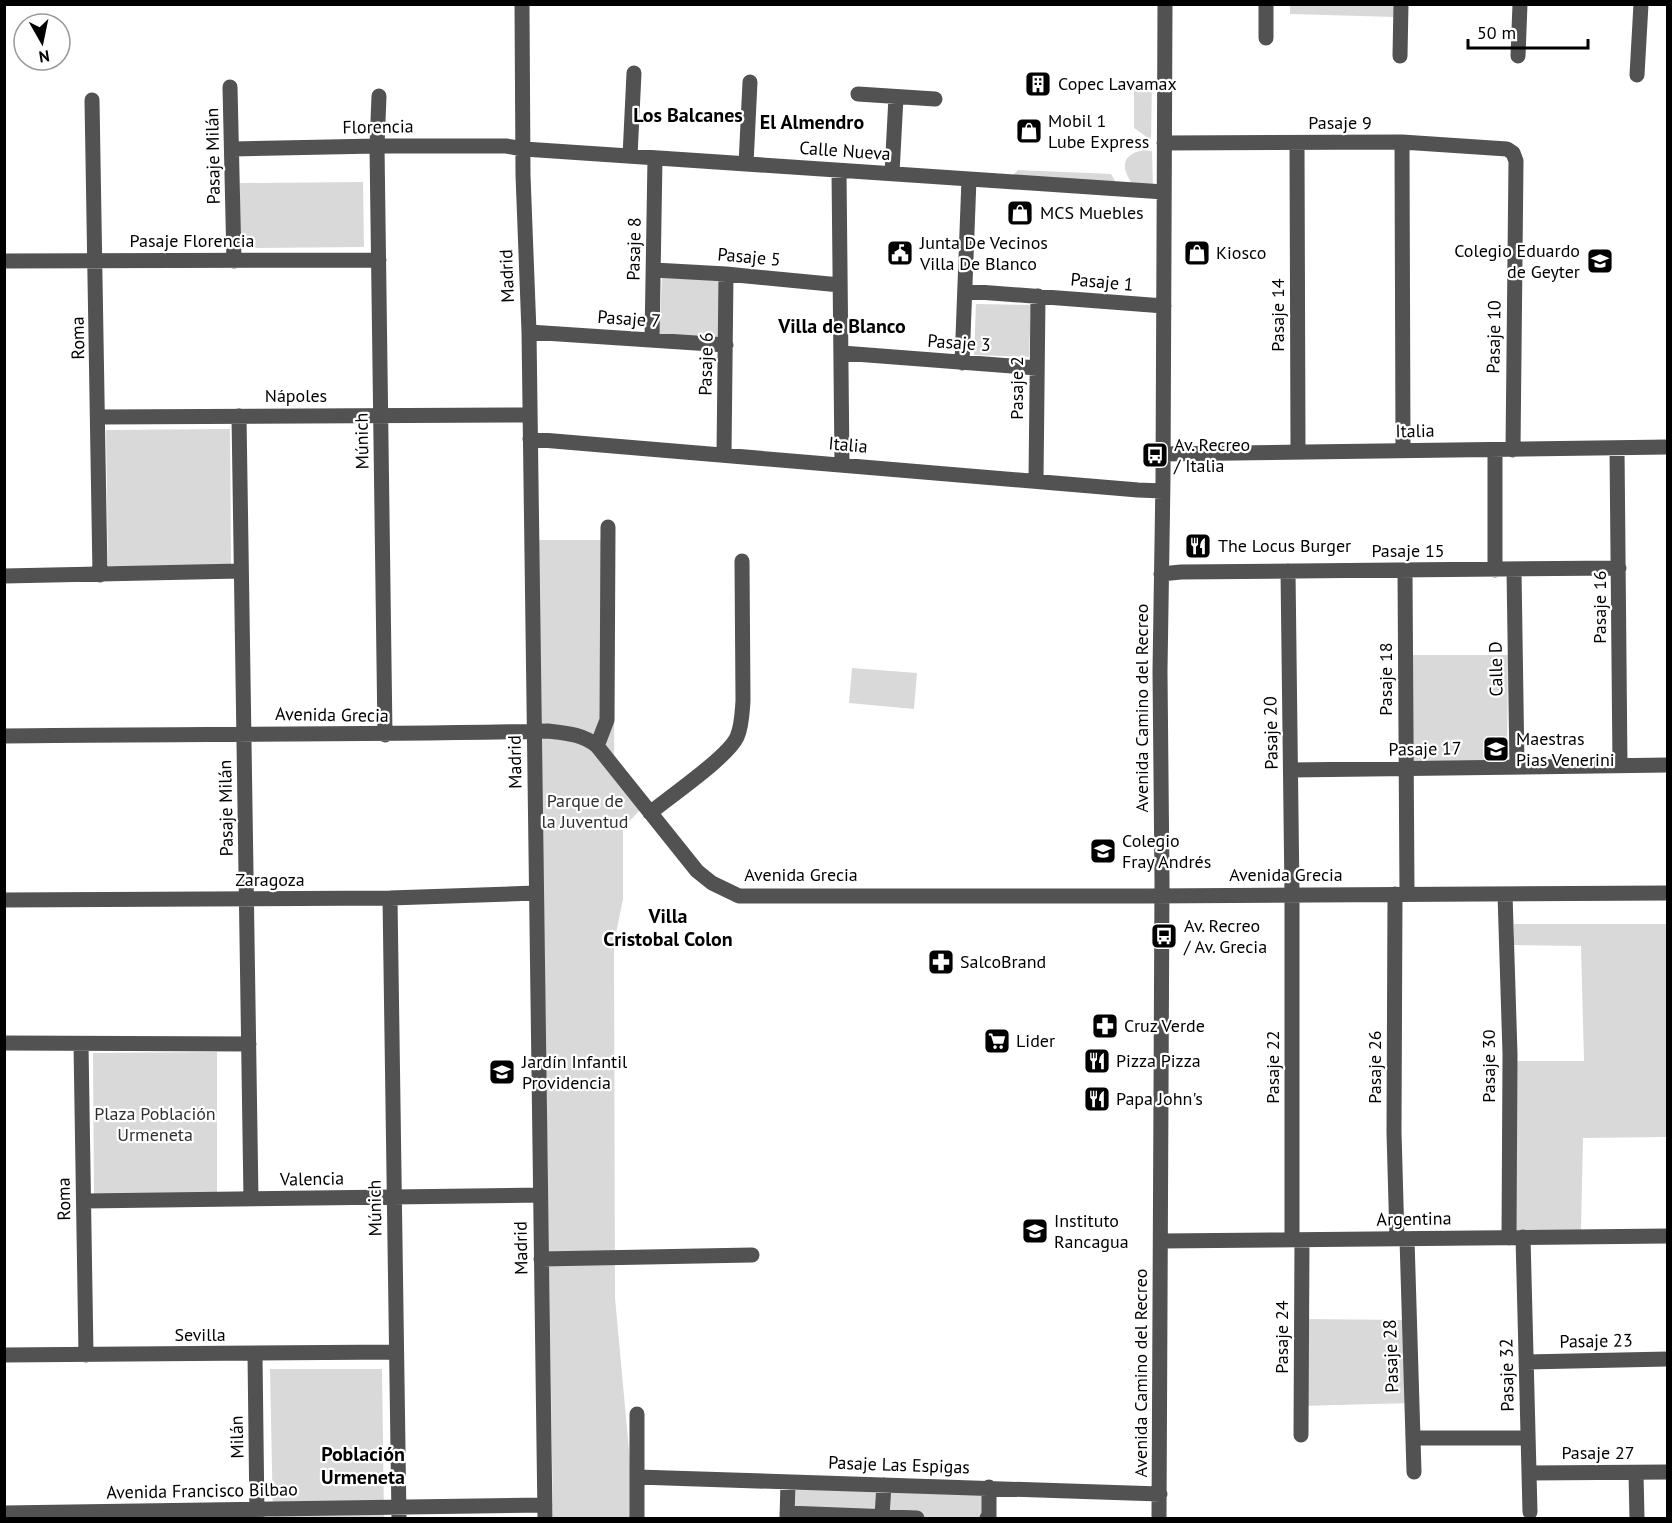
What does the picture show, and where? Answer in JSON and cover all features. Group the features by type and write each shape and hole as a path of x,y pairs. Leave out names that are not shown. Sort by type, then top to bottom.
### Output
{"street":[{"name":"Madrid","path":"522,4 523,175 529,332 545,1512"},
{"name":"Avenida Camino del Recreo","path":"1160,1518 1162,895 1160,736 1165,4"},
{"path":"1266,4 1266,38"},
{"path":"1400,56 1401,4"},
{"path":"1518,56 1520,4"},
{"path":"1637,75 1641,4"},
{"path":"630,156 634,73"},
{"path":"746,164 750,82"},
{"name":"Pasaje Milán","path":"230,87 234,261"},
{"path":"858,94 935,99"},
{"name":"Múnich","path":"378,96 386,735"},
{"path":"892,173 896,97"},
{"name":"Roma","path":"92,100 100,575"},
{"name":"Pasaje 9","path":"1164,143 1402,142 1508,149 1513,153"},
{"path":"1402,142 1403,451"},
{"name":"Pasaje 14","path":"1297,143 1298,452"},
{"name":"Florencia","path":"233,149 506,146 524,149"},
{"name":"Calle Nueva","path":"524,149 1164,192"},
{"name":"Pasaje 10","path":"1513,153 1515,173 1513,450"},
{"name":"Pasaje 8","path":"652,340 655,158"},
{"path":"839,171 842,464"},
{"path":"962,363 969,179"},
{"name":"Pasaje Florencia","path":"4,261 379,260"},
{"name":"Pasaje 5","path":"654,270 726,274 840,285"},
{"name":"Pasaje 6","path":"724,454 726,274"},
{"name":"Pasaje 1","path":"965,291 1164,306"},
{"name":"Pasaje 2","path":"1036,480 1038,296"},
{"name":"Pasaje 7","path":"529,332 726,345"},
{"name":"Pasaje 3","path":"842,353 1037,368"},
{"name":"Nápoles","path":"99,417 530,415"},
{"name":"Pasaje Milán","path":"239,416 250,1199"},
{"name":"Italia","path":"530,439 1163,491"},
{"name":"Italia","path":"1163,454 1668,447"},
{"name":"Pasaje 16","path":"1617,448 1620,766"},
{"path":"1495,450 1495,570"},
{"path":"597,746 607,720 608,526"},
{"path":"650,813 723,755 737,738 743,701 742,561"},
{"name":"Pasaje 15","path":"1161,574 1619,568"},
{"name":"Calle D","path":"1514,570 1517,767"},
{"path":"4,576 241,571"},
{"name":"Pasaje 20","path":"1288,571 1292,895"},
{"name":"Pasaje 18","path":"1401,894 1407,769 1405,571"},
{"name":"Avenida Grecia","path":"4,736 244,733 386,735 534,732 574,734 590,740 597,746 697,871 712,883 739,896 1668,893"},
{"name":"Pasaje 17","path":"1291,770 1668,765"},
{"name":"Zaragoza","path":"4,900 247,900 536,893"},
{"name":"Pasaje 26","path":"1401,894 1394,1132 1402,1239"},
{"name":"Pasaje 30","path":"1505,894 1516,1238"},
{"name":"Pasaje 22","path":"1292,895 1297,1240"},
{"name":"Múnich","path":"390,898 398,1513"},
{"path":"4,1043 249,1044"},
{"name":"Roma","path":"81,1044 86,1354"},
{"name":"Valencia","path":"84,1201 540,1195"},
{"name":"Argentina","path":"1161,1241 1668,1236"},
{"name":"Pasaje 32","path":"1516,1238 1526,1362 1530,1512"},
{"name":"Pasaje 28","path":"1402,1239 1414,1472"},
{"name":"Pasaje 24","path":"1297,1240 1301,1435"},
{"path":"541,1259 752,1255"},
{"name":"Sevilla","path":"4,1355 396,1352"},
{"name":"Milán","path":"255,1354 257,1514"},
{"name":"Pasaje 23","path":"1526,1362 1668,1359"},
{"path":"637,1414 637,1518"},
{"path":"1413,1438 1528,1438"},
{"name":"Pasaje 27","path":"1529,1473 1668,1472"},
{"path":"1636,1473 1637,1518"},
{"name":"Pasaje Las Espigas","path":"638,1477 1160,1494"},
{"path":"788,1482 787,1516 917,1518"},
{"path":"882,1516 884,1485"},
{"path":"987,1518 989,1516 989,1487"},
{"name":"Avenida Francisco Bilbao","path":"4,1513 545,1512"}],"green space":[{"path":"1290,5 1396,5 1396,17 1290,14"},
{"path":"1152,81 1151,140 1134,128 1134,86"},
{"path":"1152,151 1153,189 1135,188 1125,170 1126,160 1136,152"},
{"path":"1018,170 1111,174 1118,186 1010,178"},
{"path":"363,182 364,247 240,248 240,183"},
{"path":"662,277 722,281 719,340 659,337"},
{"path":"976,304 1031,305 1029,357 974,355"},
{"path":"230,429 231,565 108,566 106,430"},
{"name":"Parque de la Juventud","path":"538,540 615,540 614,777 640,810 623,828 623,899 614,943 615,1298 633,1518 553,1518"},
{"path":"1409,655 1508,655 1507,764 1408,763"},
{"path":"852,668 917,673 914,709 849,703"},
{"path":"1514,924 1667,924 1667,1137 1583,1138 1581,1230 1515,1231 1516,1061 1584,1061 1581,946 1514,945"},
{"name":"Plaza Población Urmeneta","path":"217,1052 217,1196 94,1196 93,1053"},
{"path":"1301,1319 1410,1320 1412,1403 1301,1406"},
{"path":"270,1369 382,1369 384,1518 273,1518"},
{"path":"788,1482 989,1487 987,1518 787,1513"}],"place":[{"name":"Copec Lavamax","path":"1038,84"},
{"name":"Mobil 1 Lube Express","path":"1029,131"},
{"name":"MCS Muebles","path":"1020,213"},
{"name":"Junta De Vecinos Villa De Blanco","path":"900,253"},
{"name":"Kiosco","path":"1197,253"},
{"name":"Colegio Eduardo de Geyter","path":"1600,261"},
{"name":"Av. Recreo / Italia","path":"1155,455"},
{"name":"The Locus Burger","path":"1198,546"},
{"name":"Maestras Pias Venerini","path":"1496,749"},
{"name":"Colegio Fray Andrés","path":"1103,851"},
{"name":"Av. Recreo / Av. Grecia","path":"1164,936"},
{"name":"SalcoBrand","path":"941,962"},
{"name":"Cruz Verde","path":"1105,1026"},
{"name":"Lider","path":"997,1041"},
{"name":"Pizza Pizza","path":"1097,1061"},
{"name":"Jardín Infantil Providencia","path":"502,1072"},
{"name":"Papa John's","path":"1097,1099"},
{"name":"Instituto Rancagua","path":"1035,1231"}],"district":[{"name":"Los Balcanes","path":"688,115"},
{"name":"El Almendro","path":"812,122"},
{"name":"Villa de Blanco","path":"842,326"},
{"name":"Villa Cristobal Colon","path":"668,928"},
{"name":"Población Urmeneta","path":"363,1466"}]}
